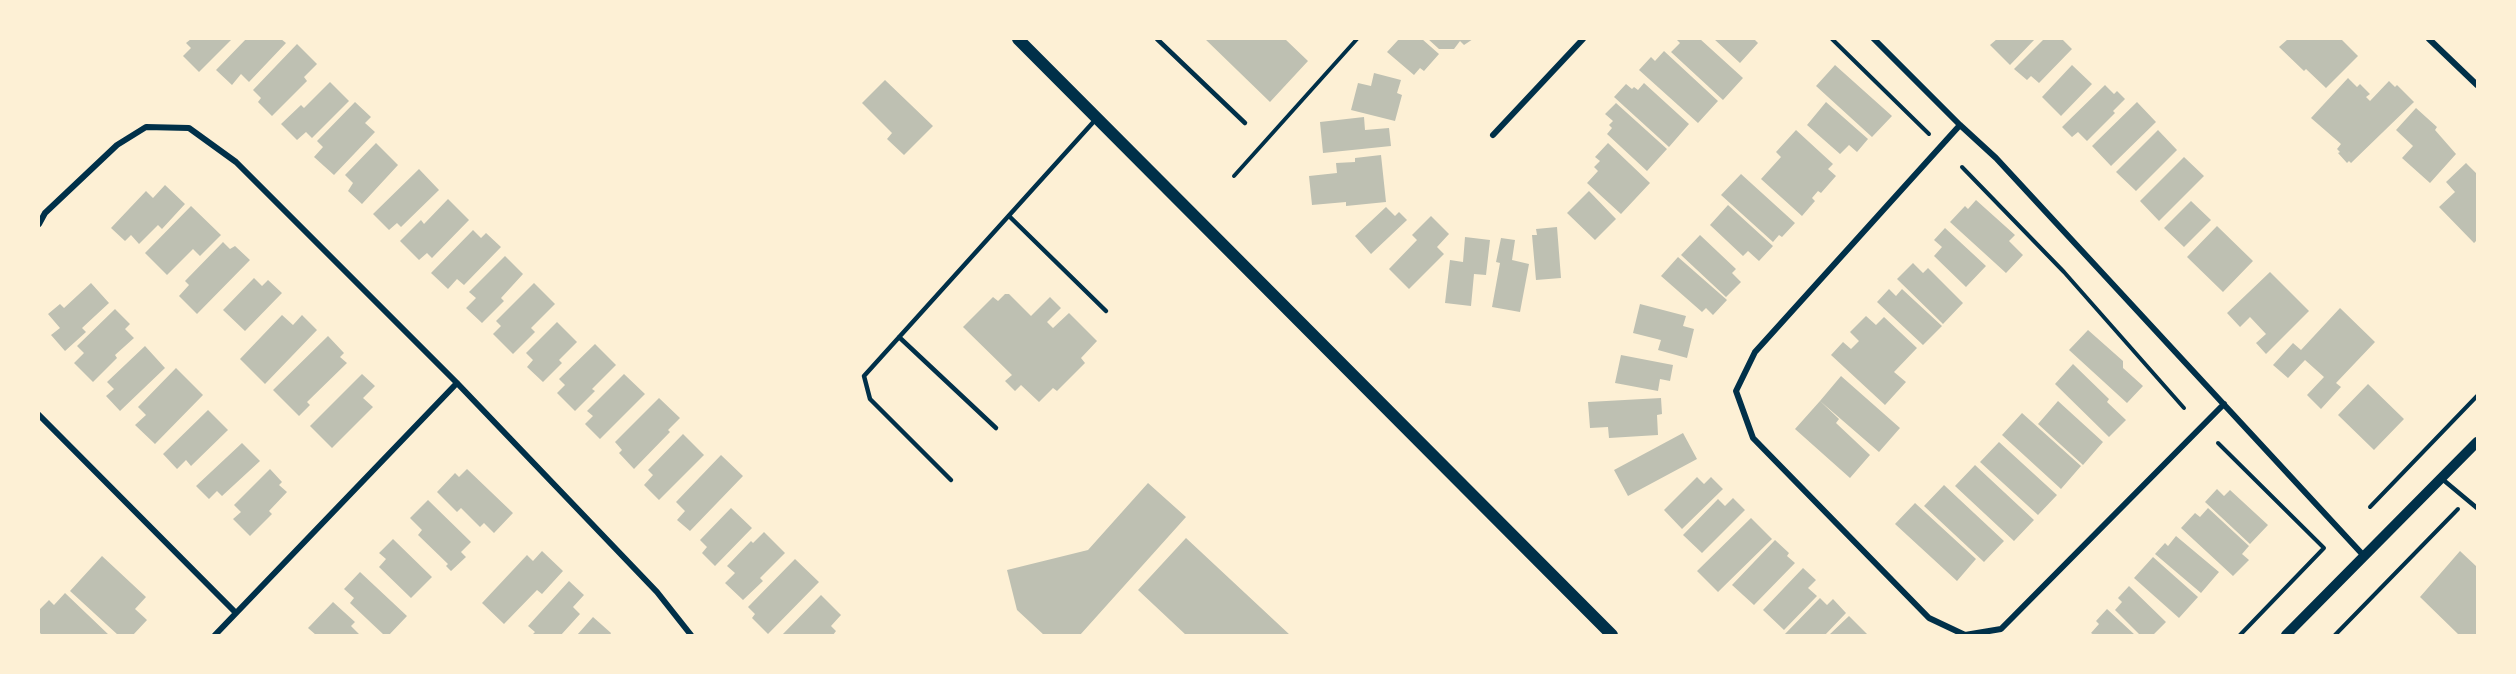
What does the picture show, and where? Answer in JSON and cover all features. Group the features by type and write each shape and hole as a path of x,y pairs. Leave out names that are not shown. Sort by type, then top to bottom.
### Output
{"main road":[{"path":"1017,39 1612,635"}],"street":[{"path":"1493,135 1583,39"},
{"path":"1874,39 1996,158 2364,556"},
{"path":"2429,39 2477,85"},
{"path":"1960,125 1755,352 1736,391 1753,438 1929,618 1965,635 2001,629 2224,404"},
{"path":"39,224 45,213 117,145 146,127 189,129 236,162 457,383 657,592 691,635"},
{"path":"39,207 45,213"},
{"path":"215,635 457,383"},
{"path":"39,415 236,613"},
{"path":"2286,635 2477,442"}],"lane":[{"path":"1157,39 1245,123"},
{"path":"951,480 870,399 864,376 1097,118"},
{"path":"1009,216 1106,311"},
{"path":"899,337 996,428"},
{"path":"2441,478 2477,508"}],"path":[{"path":"1234,176 1357,39"},
{"path":"1832,39 1929,134"},
{"path":"1962,167 2064,272 2184,408"},
{"path":"2370,507 2477,396"},
{"path":"2218,443 2324,548"},
{"path":"2335,635 2468,499"},
{"path":"2240,635 2324,548 2331,546"}],"building":[{"path":"191,39 232,39 199,72 183,56 191,48 186,43"},
{"path":"246,39 281,39 286,43 249,82 241,74 232,85 216,70"},
{"path":"1205,39 1285,39 1308,61 1270,102"},
{"path":"1399,39 1422,39 1439,54 1424,71 1420,68 1414,75 1387,52"},
{"path":"1428,39 1473,39 1464,45 1460,41 1454,49 1439,49"},
{"path":"1676,39 1700,39 1743,78 1723,100 1671,52 1680,43"},
{"path":"1714,39 1754,39 1758,43 1740,63"},
{"path":"1997,39 2035,39 2010,65 1990,45"},
{"path":"2044,39 2062,39 2072,49 2039,83 2031,76 2027,80 2014,69"},
{"path":"2288,39 2341,39 2358,56 2326,88 2279,47"},
{"path":"297,44 317,64 304,77 307,81 272,116 258,102 261,98 253,90"},
{"path":"1664,51 1718,101 1698,123 1639,70 1651,57 1655,61"},
{"path":"1835,65 1892,116 1872,137 1816,86"},
{"path":"2072,65 2092,84 2061,116 2042,97"},
{"path":"1374,73 1401,80 1397,93 1402,95 1395,121 1351,110 1358,83 1371,86"},
{"path":"2348,78 2357,87 2360,84 2370,94 2366,97 2370,101 2389,81 2395,87 2397,85 2414,102 2351,163 2349,161 2347,163 2338,153 2340,152 2337,149 2341,144 2311,118"},
{"path":"885,80 933,126 904,155 887,139 892,133 862,103"},
{"path":"330,82 349,101 312,138 306,132 297,140 281,124 301,105 304,108"},
{"path":"1644,83 1689,124 1669,147 1614,97 1626,84 1638,90"},
{"path":"2105,85 2114,94 2117,91 2125,99 2113,111 2115,113 2087,141 2078,132 2072,137 2062,127"},
{"path":"355,102 371,117 365,123 375,132 334,175 314,157 323,147 317,141"},
{"path":"1826,102 1868,139 1857,152 1849,145 1840,154 1807,125"},
{"path":"2137,102 2156,122 2111,166 2092,146"},
{"path":"1616,103 1667,149 1647,171 1607,134 1612,128 1609,125 1613,121 1605,114"},
{"path":"2416,108 2437,127 2435,130 2456,154 2430,183 2402,158 2413,146 2396,130"},
{"path":"1364,117 1365,130 1389,128 1391,146 1323,153 1320,122"},
{"path":"1796,130 1833,164 1828,169 1836,176 1821,193 1818,191 1812,198 1815,201 1802,216 1761,179 1781,157 1776,152"},
{"path":"2158,130 2177,150 2136,191 2116,172"},
{"path":"376,143 398,165 362,204 348,191 353,183 345,175"},
{"path":"1608,143 1650,183 1621,214 1587,183 1598,171 1594,167 1600,161 1595,157"},
{"path":"1381,155 1386,202 1346,206 1346,202 1312,205 1309,176 1337,173 1336,163 1355,162 1355,158"},
{"path":"2184,157 2204,176 2159,221 2140,201"},
{"path":"2466,163 2477,174 2477,240 2474,243 2439,207 2455,192 2446,182"},
{"path":"419,169 439,190 401,227 397,223 389,230 373,214"},
{"path":"1741,174 1795,223 1782,237 1779,235 1773,242 1721,195"},
{"path":"165,185 185,204 162,229 158,225 139,244 131,235 125,241 111,228 146,191 153,198"},
{"path":"1589,191 1616,219 1595,240 1567,213"},
{"path":"448,199 469,220 432,258 427,253 419,260 400,241 421,220 424,224"},
{"path":"1976,200 2015,235 2009,241 2023,255 2006,273 1950,222 1965,206 1968,209"},
{"path":"2191,201 2211,220 2184,247 2164,228"},
{"path":"1728,205 1773,246 1759,261 1748,251 1743,256 1710,225"},
{"path":"191,206 221,235 200,256 193,249 167,275 145,253"},
{"path":"1386,207 1395,216 1399,212 1407,220 1371,254 1355,236"},
{"path":"1431,216 1449,234 1437,247 1444,254 1409,289 1389,269 1417,240 1412,235"},
{"path":"2217,226 2253,261 2223,292 2187,257"},
{"path":"1557,227 1561,278 1536,280 1532,235 1537,235 1536,229"},
{"path":"1945,228 1986,266 1966,287 1934,256 1942,247 1934,240"},
{"path":"473,230 481,238 486,233 501,247 464,285 457,279 448,289 431,273"},
{"path":"1700,235 1736,269 1732,273 1741,282 1726,297 1681,255"},
{"path":"1465,237 1490,240 1486,275 1474,274 1471,306 1445,303 1450,260 1463,262"},
{"path":"1501,238 1515,240 1512,260 1529,264 1520,312 1492,307 1500,263 1496,262"},
{"path":"223,242 230,249 235,246 250,260 197,314 179,296 189,285 185,281"},
{"path":"505,256 523,274 501,298 504,301 482,323 466,308 476,298 469,292"},
{"path":"1678,257 1727,300 1713,315 1706,308 1702,312 1661,276"},
{"path":"1913,263 1923,273 1928,268 1963,303 1943,324 1897,279"},
{"path":"2270,272 2309,311 2266,354 2256,343 2266,334 2250,317 2240,327 2227,313"},
{"path":"254,278 262,286 268,280 282,293 245,331 223,310"},
{"path":"91,283 109,303 82,328 86,332 65,351 51,335 60,328 48,314 60,304 64,308"},
{"path":"534,283 555,304 531,328 535,332 513,354 493,334 501,326 496,321"},
{"path":"1889,289 1896,296 1902,289 1942,326 1923,345 1877,302"},
{"path":"1005,294 1009,294 1031,316 1050,297 1061,308 1047,322 1053,328 1069,313 1097,341 1081,358 1085,363 1057,391 1053,388 1039,402 1021,385 1015,391 1005,381 1012,375 963,327 993,297 998,301"},
{"path":"1640,304 1686,316 1683,326 1694,329 1687,358 1658,350 1661,340 1633,333"},
{"path":"2340,308 2375,342 2336,383 2341,387 2321,409 2307,395 2324,377 2305,360 2288,378 2273,365 2293,343 2301,350"},
{"path":"115,309 130,324 125,329 134,338 115,355 117,358 93,382 74,363 84,353 77,346"},
{"path":"282,315 293,325 302,315 317,330 265,384 240,359"},
{"path":"1866,316 1876,325 1884,317 1917,348 1894,372 1906,382 1885,405 1831,355 1843,342 1851,349 1859,341 1850,332"},
{"path":"557,322 577,342 559,360 562,363 543,382 527,367 533,360 526,353"},
{"path":"2088,330 2123,361 2123,368 2143,386 2127,403 2069,350"},
{"path":"328,336 344,353 340,357 347,363 307,402 310,405 299,416 273,390"},
{"path":"595,344 616,365 592,389 595,391 575,411 557,393 565,385 559,379"},
{"path":"145,346 165,368 120,411 106,396 114,389 107,382"},
{"path":"1621,355 1673,365 1670,381 1660,379 1658,391 1615,383"},
{"path":"2073,364 2109,399 2107,402 2126,420 2109,437 2055,384"},
{"path":"176,368 203,395 155,444 135,425 146,415 138,407"},
{"path":"362,374 375,386 363,398 373,407 332,448 310,426"},
{"path":"624,374 645,394 600,439 585,424 593,416 587,411"},
{"path":"1841,376 1900,428 1879,452 1820,401"},
{"path":"2368,384 2404,419 2374,450 2338,415"},
{"path":"659,398 680,418 668,430 670,432 634,469 619,453 622,450 615,442"},
{"path":"1661,398 1662,414 1657,415 1658,435 1609,438 1608,427 1590,428 1588,402"},
{"path":"1820,401 1839,419 1836,423 1870,455 1850,478 1795,429"},
{"path":"2058,401 2103,442 2083,465 2038,424"},
{"path":"208,410 228,430 191,466 186,460 177,469 163,454"},
{"path":"2022,413 2081,466 2061,489 2002,435"},
{"path":"1683,433 1697,459 1628,496 1614,470"},
{"path":"683,434 704,455 659,500 644,485 653,475 648,470"},
{"path":"1999,442 2057,495 2038,515 1980,462"},
{"path":"242,443 260,461 222,496 217,491 209,499 196,486"},
{"path":"721,455 743,476 690,531 677,520 685,511 676,502"},
{"path":"1975,465 2034,520 2014,541 1955,486"},
{"path":"270,469 282,482 279,485 287,492 269,511 272,514 250,536 233,519 241,512 234,505"},
{"path":"467,469 513,513 494,533 484,523 480,527 461,508 457,512 437,492 455,473 459,477"},
{"path":"1697,477 1704,484 1711,477 1723,489 1682,529 1664,510"},
{"path":"1148,483 1186,517 1080,635 1044,635 1017,610 1007,570 1088,550"},
{"path":"1944,485 2004,541 1984,562 1924,506"},
{"path":"2217,489 2224,496 2230,490 2268,525 2250,544 2205,502"},
{"path":"1733,498 1745,510 1702,553 1683,535 1718,499 1725,506"},
{"path":"428,500 471,542 461,552 466,557 451,571 446,566 448,564 418,535 422,530 410,518"},
{"path":"1915,503 1976,559 1957,581 1895,524"},
{"path":"731,508 752,528 715,566 702,553 707,547 700,540"},
{"path":"2208,508 2249,546 2242,554 2249,560 2233,576 2181,528 2195,513 2200,517"},
{"path":"1751,518 1772,539 1718,592 1697,571"},
{"path":"764,532 785,553 760,578 763,581 743,600 725,583 735,573 727,566 751,541 753,543"},
{"path":"2176,536 2219,572 2201,593 2155,554 2165,543 2168,546"},
{"path":"1186,538 1290,635 1186,635 1138,590"},
{"path":"393,539 432,577 411,598 379,567 386,559 379,553"},
{"path":"1775,540 1789,553 1787,556 1795,563 1754,605 1732,585"},
{"path":"542,551 563,571 542,594 537,590 504,624 482,603 527,555 533,561"},
{"path":"2460,551 2477,567 2477,635 2459,635 2420,597"},
{"path":"102,556 146,597 135,609 147,620 133,635 118,635 70,591"},
{"path":"2153,557 2198,597 2179,618 2134,578"},
{"path":"795,559 819,582 768,634 752,618 755,614 748,607"},
{"path":"1803,568 1816,580 1808,588 1817,596 1784,630 1763,610"},
{"path":"360,572 407,616 389,635 384,635 350,603 354,598 344,589"},
{"path":"569,581 584,595 573,607 580,614 561,635 532,635 535,632 528,626"},
{"path":"2129,586 2166,622 2153,635 2140,635 2115,610 2122,602 2118,598"},
{"path":"65,593 109,635 42,635 39,632 39,610 49,600 54,605"},
{"path":"821,595 841,615 831,626 836,631 833,635 782,635"},
{"path":"1820,598 1827,605 1833,599 1846,613 1825,635 1784,635"},
{"path":"333,602 355,622 351,626 360,635 316,635 308,628"},
{"path":"2107,609 2135,635 2094,635 2091,633 2099,624 2096,621"},
{"path":"1849,616 1868,635 1829,635"},
{"path":"593,617 611,633 610,635 577,635"}]}
